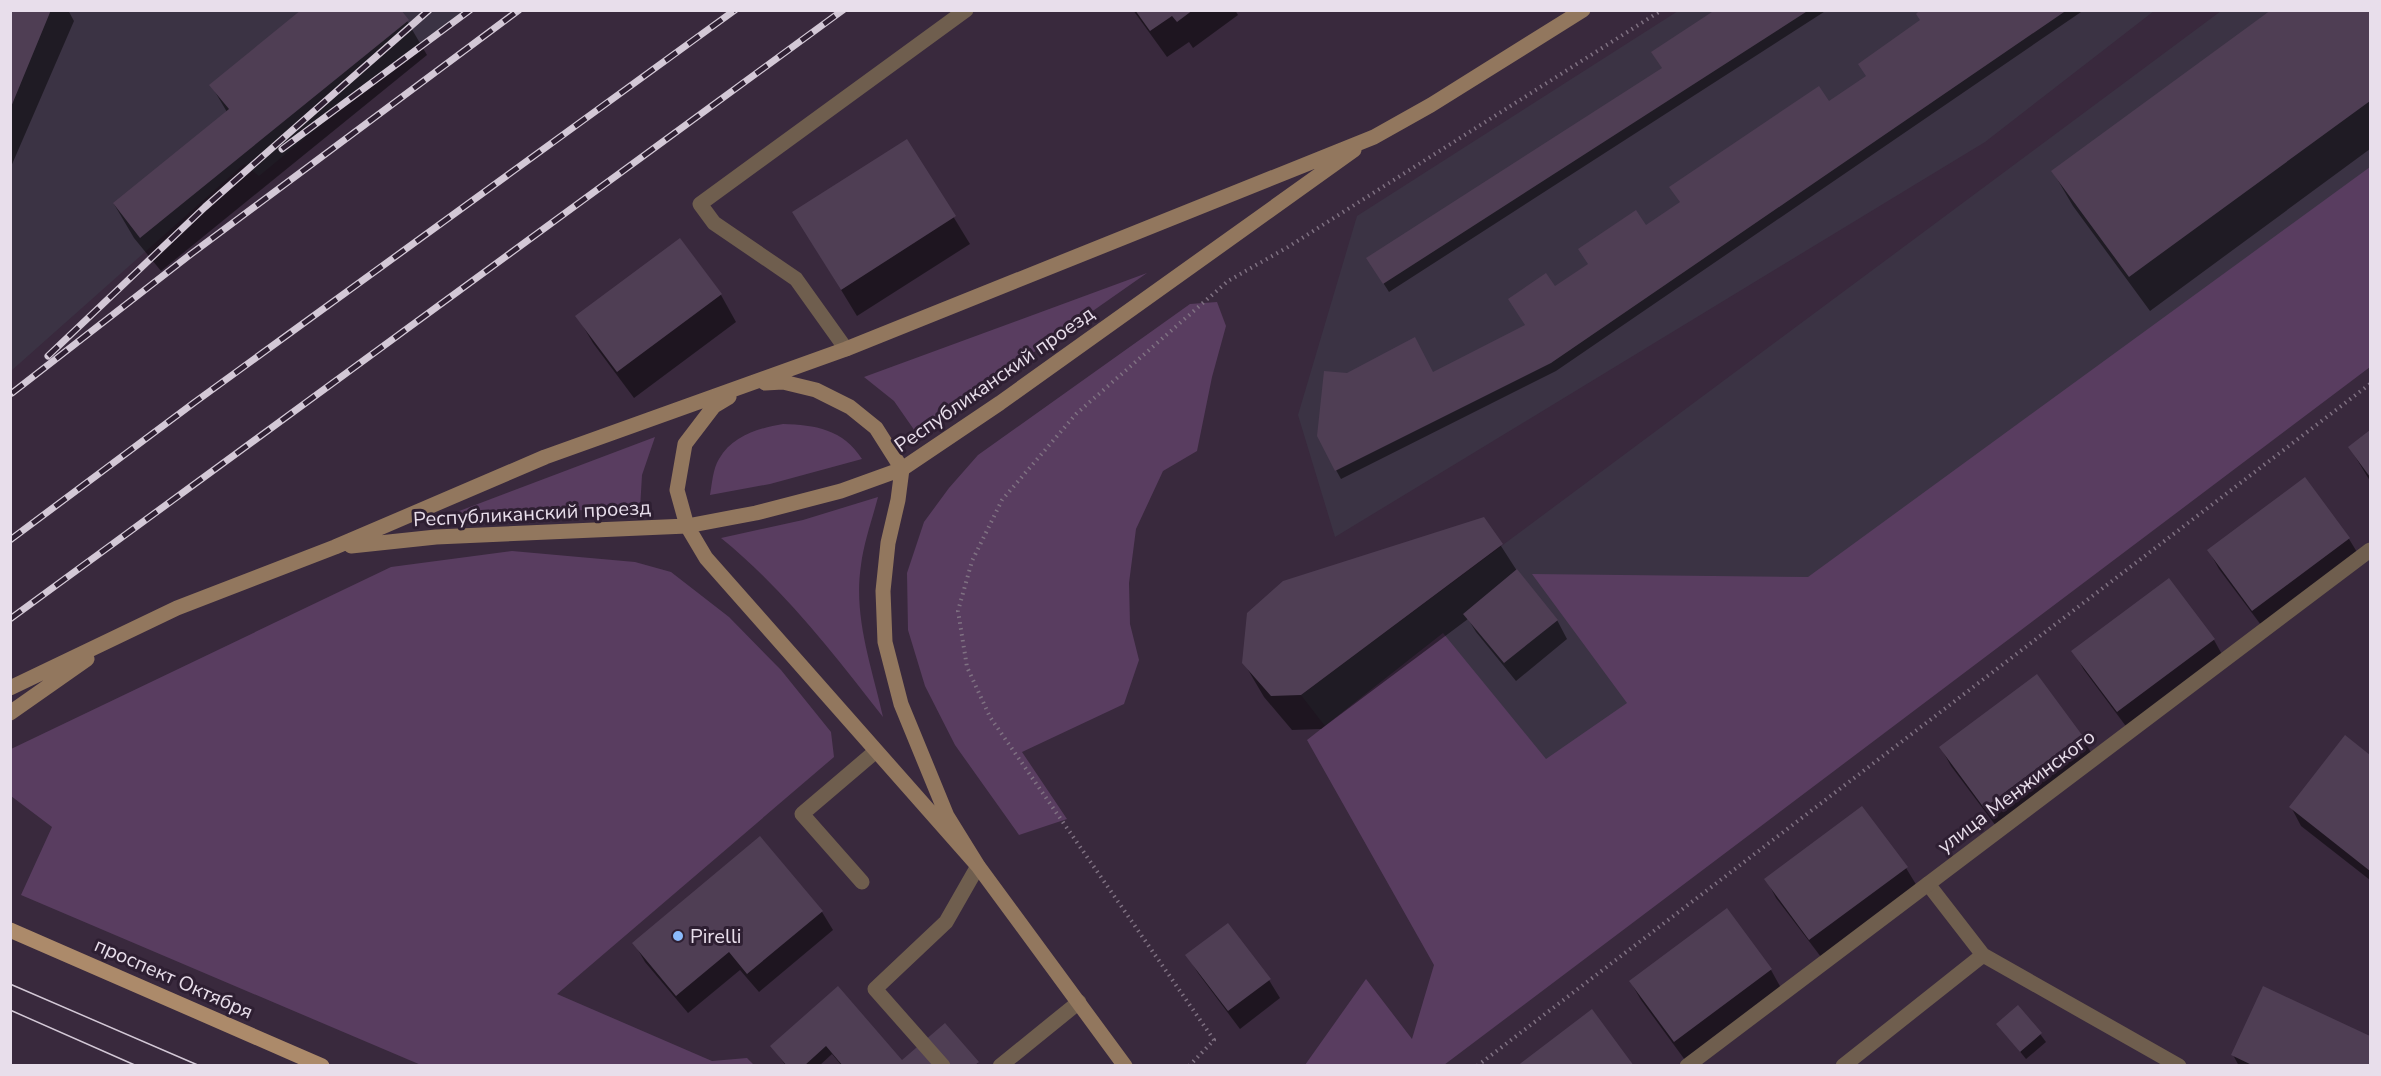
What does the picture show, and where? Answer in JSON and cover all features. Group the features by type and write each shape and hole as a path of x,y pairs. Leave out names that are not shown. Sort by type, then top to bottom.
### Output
{"main road":[{"name":"Республиканский проезд","path":"10,688 129,629 217,592 335,547 545,457 846,349 1374,136 1431,105 1583,10"},
{"name":"Республиканский проезд","path":"335,547 436,537 687,526 756,513 830,494 902,469 991,409 1374,136"},
{"path":"978,866 706,558 687,526 677,490 685,444 714,406 748,385 783,382 816,390 850,407 876,428 902,469 887,552 883,591 885,642 901,704 947,816 978,866 1125,1065"},
{"name":"Республиканский проезд","path":"10,713 129,629"},
{"name":"проспект Октября","path":"10,930 322,1065"}],"street":[{"path":"846,349 796,279 714,223 700,204 966,10"},
{"name":"улица Менжинского","path":"1687,1065 2370,550"},
{"path":"862,882 802,814 876,751"},
{"path":"943,1065 875,989 945,922 978,866"},
{"path":"1928,884 1983,955 2179,1065"},
{"path":"1843,1065 1983,955"},
{"path":"1000,1065 1079,1002"}],"path":[{"path":"1189,1065 1214,1040 990,717 967,667 958,611 972,561 1002,500 1076,414 1228,281 1288,247 1662,10"},
{"path":"1478,1065 2370,384"}],"shaded area":[{"path":"11,11 464,11 419,44 259,176 244,164 11,371"},
{"path":"1678,11 2154,11 1985,142 1335,537 1298,415 1357,216"},
{"path":"2221,11 2370,11 2370,226 1461,902 1301,695"},
{"path":"2370,167 2370,367 1444,1065 1305,1065 1366,979 1412,1039 1434,965 1307,740 1443,633 1546,759 1627,703 1532,574 1808,577"},
{"path":"1147,273 917,434 894,401 864,377"},
{"path":"1217,302 1226,326 1212,377 1197,451 1163,471 1136,529 1129,583 1130,624 1139,660 1124,704 1022,752 1067,819 1019,835 955,745 925,686 908,630 907,573 924,522 949,488 978,455 1190,304"},
{"path":"783,424 817,428 837,435 846,441 862,459 770,484 710,495 717,463 731,444 747,434"},
{"path":"655,437 642,475 640,509 454,513"},
{"path":"878,497 862,556 859,584 865,642 883,717 827,646 787,601 721,538 803,520"},
{"path":"512,551 635,562 671,572 729,617 781,670 831,732 834,757 557,994 712,1061 747,1058 754,1065 421,1065 21,895 52,827 11,796 11,749 391,567"}],"building":[{"path":"10,10 51,10 11,107 10,107"},
{"path":"301,10 401,10 409,20 140,238 113,203 229,109 209,85"},
{"path":"1135,10 1193,10 1177,22 1172,16 1150,31"},
{"path":"1715,10 1809,10 1383,284 1366,258 1662,68 1651,52"},
{"path":"1920,10 2067,10 1551,363 1335,471 1317,436 1324,371 1347,373 1415,337 1433,372 1525,325 1508,299 1546,273 1555,286 1588,264 1578,249 1636,210 1646,225 1680,202 1669,187 1819,86 1829,101 1866,76 1858,64 1920,20 1916,14"},
{"path":"2271,10 2370,10 2370,101 2129,277 2051,171"},
{"path":"907,139 956,216 841,290 792,212"},
{"path":"680,238 722,294 617,372 575,316"},
{"path":"2370,430 2370,477 2348,447"},
{"path":"2305,477 2350,538 2252,611 2207,550"},
{"path":"1484,517 1503,544 1301,695 1271,696 1242,663 1247,613 1283,581"},
{"path":"1517,569 1558,620 1504,663 1463,614"},
{"path":"2169,578 2215,639 2117,712 2071,651"},
{"path":"2037,674 2082,735 1984,808 1939,747"},
{"path":"2345,735 2370,755 2370,871 2289,807"},
{"path":"1862,806 1908,867 1809,940 1764,879"},
{"path":"760,836 823,911 747,974 729,952 676,996 632,943"},
{"path":"1727,908 1772,969 1674,1042 1629,981"},
{"path":"1228,923 1271,979 1228,1011 1185,955"},
{"path":"838,986 902,1060 945,1023 979,1062 974,1066 843,1066 826,1046 804,1066 787,1066 770,1046"},
{"path":"2263,986 2370,1036 2370,1066 2254,1066 2231,1055"},
{"path":"2018,1005 2042,1033 2020,1052 1996,1024"},
{"path":"1592,1009 1634,1066 1517,1066"}],"tram line":[{"path":"10,984 200,1066"},
{"path":"10,1010 137,1066"}],"railway":[{"path":"48,356 205,207 429,10"},
{"path":"282,149 470,10"},
{"path":"12,393 191,254 519,10"},
{"path":"10,540 195,402 735,10"},
{"path":"10,619 843,10"}],"place":[{"name":"Pirelli","path":"678,936"}]}
